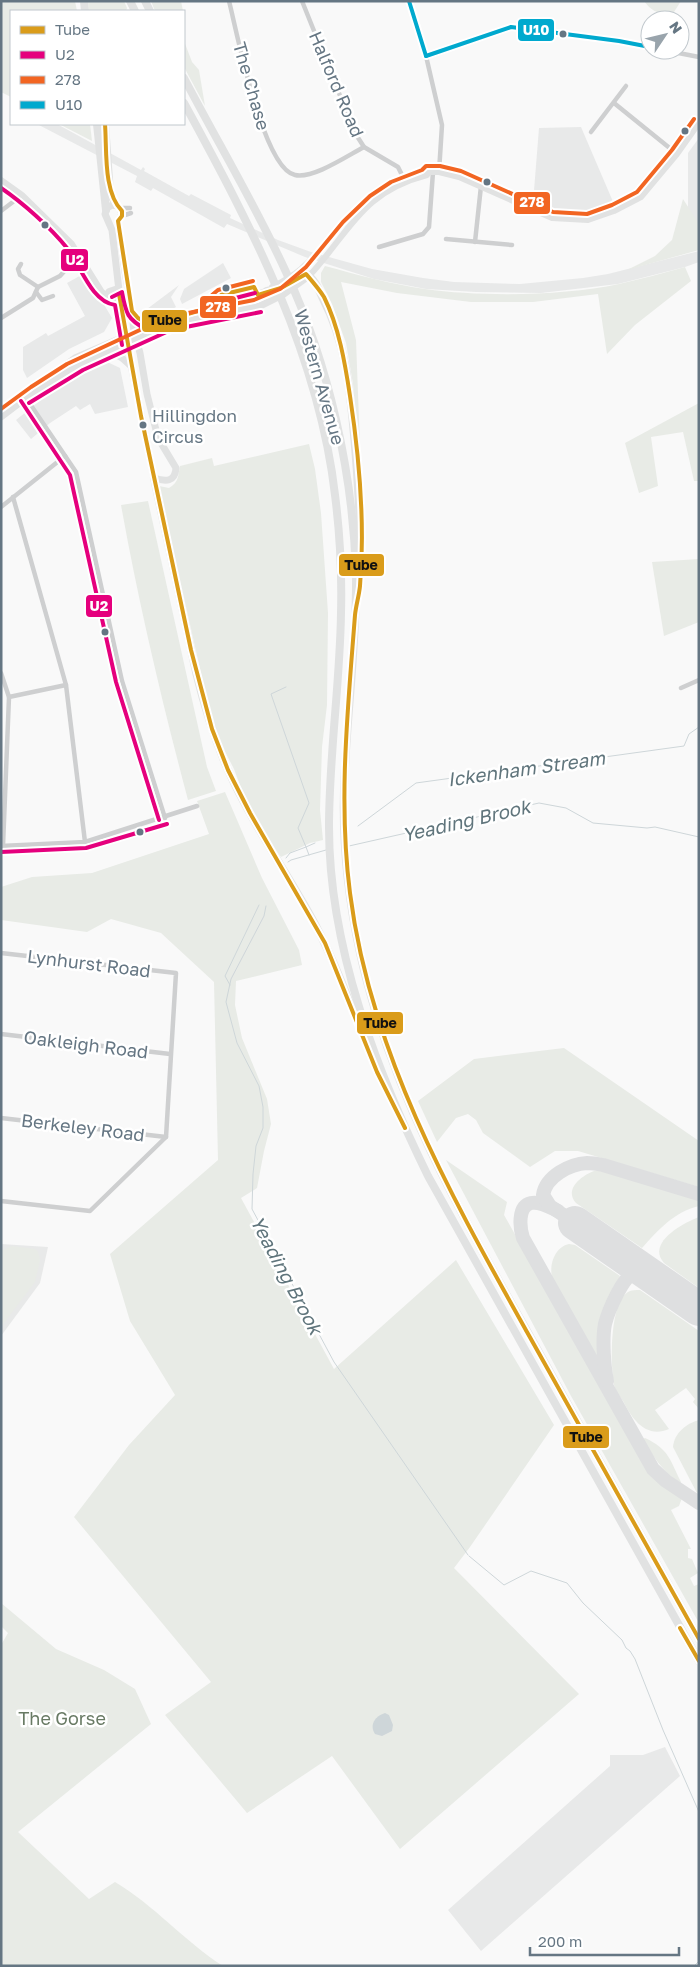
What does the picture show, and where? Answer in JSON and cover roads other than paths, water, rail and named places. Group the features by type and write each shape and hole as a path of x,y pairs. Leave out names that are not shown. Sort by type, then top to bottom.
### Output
{"highway":[{"name":"Western Avenue","path":"185,80 258,215 287,274 319,358 334,414 348,486 355,545 356,612 344,773 346,858 360,951 384,1038 410,1106 458,1207 699,1639"},
{"name":"Western Avenue","path":"185,105 236,201 288,312 309,377 323,431 335,491 341,544 341,613 332,743 329,828 336,905 348,963 363,1019 400,1118 428,1176 699,1661"},
{"path":"98,125 102,134"},
{"path":"105,125 102,134 106,210"},
{"path":"105,178 110,193 118,206"},
{"path":"267,291 281,288 304,275 309,276 315,282 331,315 341,344 349,385 360,514 360,582 356,612"},
{"path":"154,478 196,672 222,755 250,812 324,943 377,1072 400,1118"}],"main road":[{"path":"26,398 44,380 75,358 125,336 134,336 168,324 193,318 246,310 270,301 297,279 308,262 361,204 385,186 403,177 426,170 459,176 552,218 588,220 614,211 641,197 677,154 699,123"},
{"path":"309,276 348,226 376,199 398,185 433,172"},
{"path":"1,180 22,195 70,242 82,258 100,289 108,294 110,298 120,299"},
{"path":"110,206 118,206 134,336 158,438 176,468 174,477 171,480 154,478 125,336 114,242 106,217 106,210 110,206"},
{"path":"108,220 120,218"},
{"path":"108,294 109,291 118,288"},
{"path":"1,417 64,373 128,344 134,336 150,325 238,301 267,291"},
{"path":"132,312 150,325"},
{"path":"110,351 132,367"}],"street":[{"name":"The Chase","path":"229,1 255,108 279,164 294,175 308,175 364,147"},
{"name":"Halford Road","path":"302,1 355,133 364,147 398,167 403,177"},
{"path":"379,246 423,234 430,227 433,172 442,125 426,56 409,1"},
{"path":"426,56 511,27 640,45"},
{"path":"591,132 626,86"},
{"path":"614,103 677,154"},
{"path":"475,242 481,186"},
{"path":"1,211 22,195"},
{"path":"118,206 131,211 120,218"},
{"path":"446,239 512,245"},
{"path":"1,318 33,298 37,290 60,276 68,266 82,258"},
{"path":"21,264 18,269 20,275 37,290 42,300 53,296"},
{"path":"26,398 76,472 122,681 165,818"},
{"path":"1,507 65,456"},
{"path":"13,497 66,685 85,842"},
{"path":"1,673 9,697 2,846 85,842 165,818 197,806"},
{"path":"681,688 699,680"},
{"path":"9,697 66,685"},
{"name":"Lynhurst Road","path":"1,953 176,973 170,1054"},
{"name":"Oakleigh Road","path":"1,1034 170,1054"},
{"path":"1,1201 90,1211 166,1137 170,1054"},
{"name":"Berkeley Road","path":"1,1118 166,1137"}],"waterway":[{"path":"286,687 271,694 309,803 298,828 306,847 290,853 286,858"},
{"name":"Ickenham Stream","path":"358,826 416,783 684,746 689,734 699,727"},
{"name":"Yeading Brook","path":"349,846 539,803 566,808 593,823 647,828 655,827 699,837"},
{"name":"Ickenham Stream","path":"309,855 306,847 315,843"},
{"name":"Yeading Brook","path":"288,862 326,850"},
{"path":"230,985 225,976 259,905"},
{"name":"Yeading Brook","path":"266,906 264,916 231,979 226,1002 237,1043 259,1086 263,1107 263,1128 256,1146 252,1209 334,1362 468,1555"},
{"name":"Yeading Brook","path":"469,1556 504,1585 531,1571 567,1583 583,1603 622,1640 635,1659 663,1730 699,1812"},
{"name":"Yeading Brook","path":"694,1966 699,1961"}],"place":[{"name":"Hillingdon Circus","path":"143,425"}],"park label":[{"name":"The Gorse","path":"62,1718"}]}
